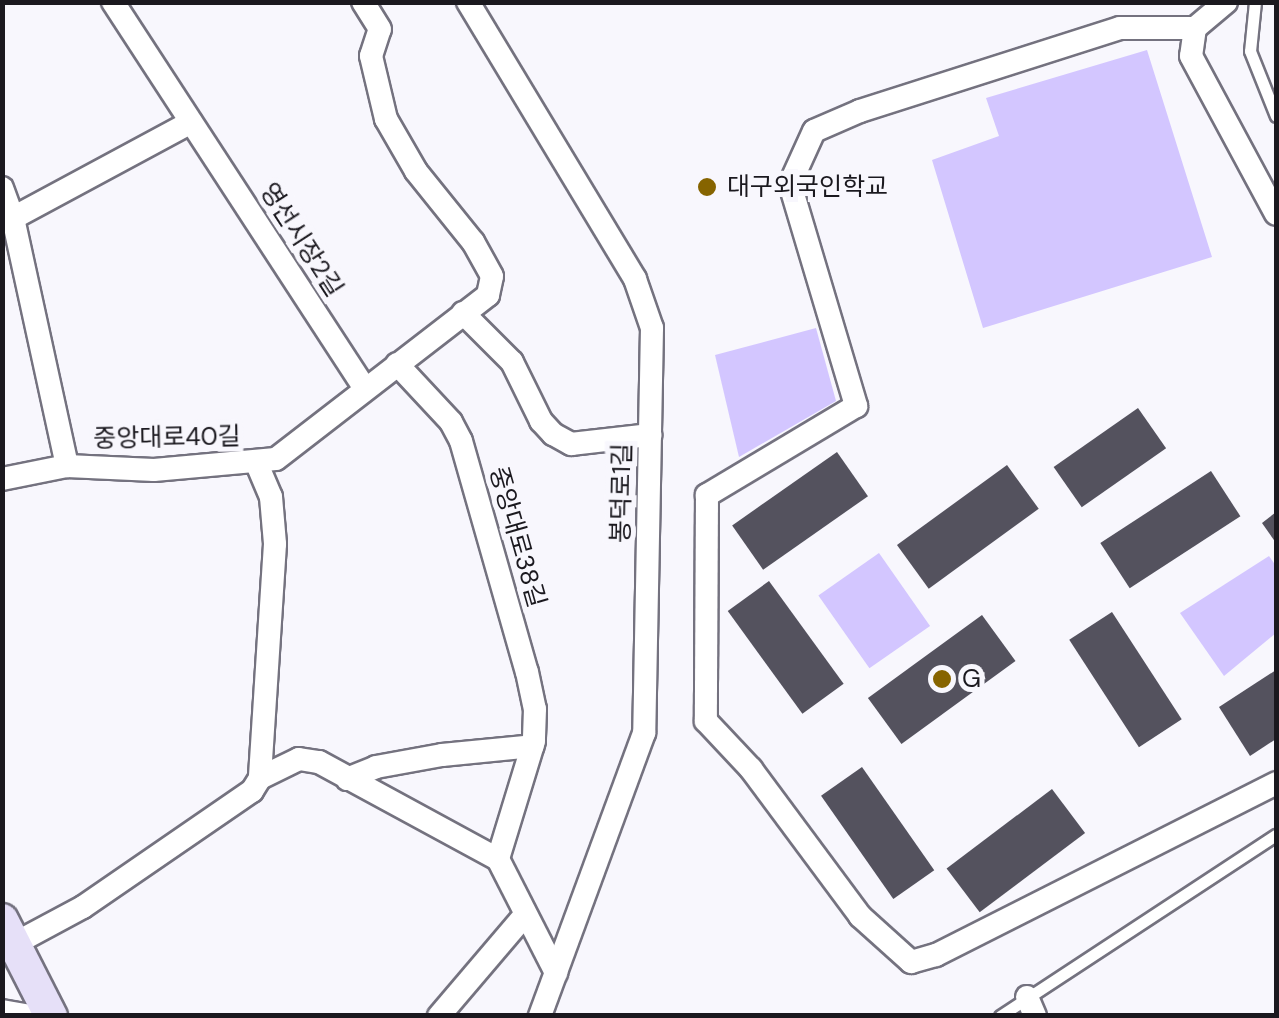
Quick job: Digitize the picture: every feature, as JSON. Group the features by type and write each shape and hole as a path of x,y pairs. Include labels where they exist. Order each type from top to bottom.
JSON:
{"main road":[{"path":"8,932 51,1016"}],"street":[{"name":"영선시장2길","path":"113,2 366,388"},
{"name":"중앙대로40길","path":"5,471 66,466 154,470 258,464 276,458 488,295 492,276 473,242 416,171 386,119 371,56 380,29 363,2"},
{"name":"봉덕로1길","path":"468,2 635,279 652,328 644,733 540,1016"},
{"path":"1226,2 1195,28 1120,28 860,110 814,131 790,184 856,406 708,494 706,722 751,769 860,916 911,962 936,954 1276,783"},
{"path":"1195,28 1191,56 1276,214"},
{"path":"14,218 191,122"},
{"path":"2,188 14,218 66,466"},
{"path":"464,313 512,362 541,421 553,434 570,444 650,435"},
{"name":"중앙대로38길","path":"397,364 451,422 460,441 535,709 533,746 498,858"},
{"path":"8,932 112,888 252,791 260,778 276,544 272,497 258,464"},
{"path":"346,779 376,767 442,755 533,746"},
{"path":"260,778 299,759 319,762 498,858 556,973"},
{"path":"439,1016 524,916"},
{"path":"2,1012 31,1016"}],"lane":[{"path":"1254,2 1250,50 1276,116"},
{"path":"1000,1016 1031,1006 1276,835"}],"shaded area":[{"path":"1147,50 1212,257 983,328 932,160 999,136 986,98"},
{"path":"816,328 836,401 739,457 715,355"},
{"path":"879,553 930,626 869,668 818,595"},
{"path":"1269,556 1276,566 1276,633 1224,676 1180,613"}],"building":[{"path":"1138,408 1166,448 1082,507 1054,467"},
{"path":"837,452 868,496 763,570 732,525"},
{"path":"1007,465 1039,509 929,589 897,545"},
{"path":"1211,471 1240,516 1130,588 1100,543"},
{"path":"1276,512 1276,543 1262,523"},
{"path":"769,581 844,684 802,714 728,611"},
{"path":"1112,612 1182,719 1139,747 1069,640"},
{"name":"G","path":"982,615 1016,661 901,744 868,698"},
{"path":"1276,670 1276,739 1250,756 1219,707"},
{"path":"862,767 934,870 893,899 821,796"},
{"path":"1052,789 1085,833 980,912 947,868"}],"place":[{"name":"대구외국인학교","path":"707,187"},
{"name":"G","path":"942,679"}]}
